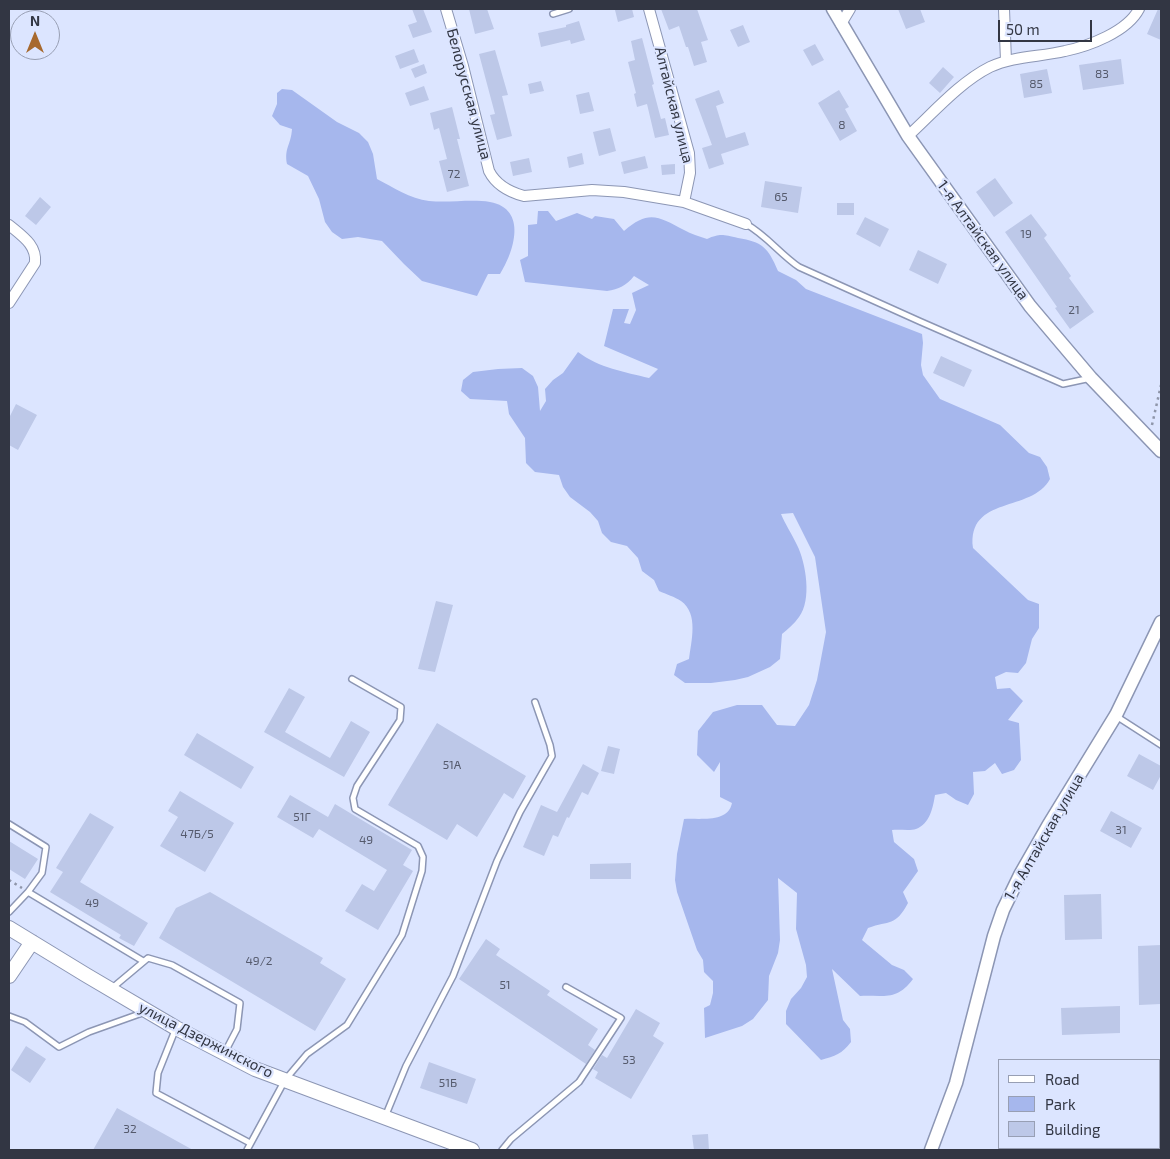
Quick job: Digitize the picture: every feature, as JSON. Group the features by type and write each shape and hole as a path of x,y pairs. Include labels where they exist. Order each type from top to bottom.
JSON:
{"main road":[{"name":"улица Дзержинского","path":"9,928 176,1028 256,1069 472,1150"},
{"path":"9,976 32,942"}],"street":[{"name":"Белорусская улица","path":"446,9 493,180 507,190 524,196 592,190 624,192 684,202"},
{"name":"Алтайская улица","path":"648,9 689,153 690,173 684,202"},
{"name":"1-я Алтайская улица","path":"833,9 908,136 1030,306 1091,378 1161,451"},
{"path":"841,24 850,9"},
{"path":"1004,9 1006,61"},
{"path":"908,136 967,82 991,67 1006,61 1065,51 1082,46 1120,29 1139,9"},
{"path":"684,202 746,224"},
{"path":"9,225 34,248 36,257 35,264 9,303"},
{"name":"1-я Алтайская улица","path":"931,1150 956,1083 994,936 1003,910 1020,875 1048,826 1116,715 1161,622"}],"lane":[{"path":"553,14 569,9"},
{"path":"746,224 758,231 799,267 919,321 1063,384 1091,378"},
{"path":"247,1150 284,1080 307,1054 347,1025 361,1004 402,935 422,872 423,857 418,846 356,809 353,798 357,786 400,720 402,708 352,679"},
{"path":"385,1118 406,1066 454,976 497,861 520,812 552,756 535,702"},
{"path":"1116,715 1161,745"},
{"path":"9,824 46,848 42,873 28,892 9,912"},
{"path":"28,892 143,961"},
{"path":"110,990 148,958 172,965 240,1003 237,1029 224,1053"},
{"path":"502,1150 511,1139 579,1082 621,1018 566,987"},
{"path":"9,1016 25,1022 59,1047 89,1032 147,1011"},
{"path":"176,1028 158,1073 156,1092 250,1143"}],"path":[{"path":"1149,438 1161,385"},
{"path":"9,880 28,892"}],"green space":[{"path":"282,89 292,90 337,122 359,133 368,142 373,154 377,179 395,189 422,200 444,202 483,201 502,206 510,213 514,222 514,232 510,254 500,274 488,274 477,296 422,281 382,241 358,237 342,239 332,232 325,222 319,199 308,176 287,164 286,154 292,129 280,125 272,116 277,104 277,93"},
{"path":"538,211 548,211 556,221 577,213 592,219 595,216 614,219 624,231 640,220 654,217 707,239 725,235 759,244 771,256 778,271 796,280 806,289 922,334 921,365 923,375 940,399 1000,425 1029,453 1040,457 1047,467 1050,479 1041,490 1030,497 990,512 980,520 974,531 973,548 1028,600 1039,604 1039,628 1032,639 1026,663 1018,673 1006,672 995,677 997,689 1010,688 1023,701 1008,720 1019,723 1021,760 1014,770 1002,774 995,763 985,771 973,772 974,794 968,805 946,793 935,795 930,815 921,827 914,830 892,830 894,842 914,859 918,871 903,892 908,903 899,916 891,922 868,928 862,940 892,965 904,970 913,979 896,994 860,996 832,969 843,1020 850,1029 851,1042 841,1052 830,1057 821,1060 786,1024 786,1011 791,999 801,988 807,977 806,965 796,929 797,893 778,878 780,940 778,953 769,976 768,1000 753,1019 742,1026 705,1038 704,1008 710,1005 713,981 704,972 703,960 697,950 677,892 675,880 677,854 684,819 720,817 725,814 732,803 720,797 720,762 714,772 697,755 698,731 713,712 737,705 762,705 777,725 795,726 809,705 817,680 826,632 815,557 793,513 781,514 803,561 806,591 803,610 793,624 782,634 780,659 770,667 748,677 735,680 711,683 685,683 674,675 677,664 689,659 692,620 687,606 681,601 659,591 654,580 642,571 638,558 627,546 611,542 602,533 598,521 590,512 570,497 563,487 559,475 535,472 526,463 525,438 509,414 507,401 470,399 461,391 463,380 473,372 522,368 533,376 538,387 540,411 546,401 545,389 563,373 578,352 603,366 649,378 658,369 604,346 613,309 629,309 624,323 630,324 636,310 632,293 649,285 634,276 622,286 607,291 525,282 520,260 528,256 528,225 537,224"}],"building":[{"path":"412,9 423,9 432,32 413,38 408,25 417,22"},
{"path":"469,9 487,9 494,29 475,34"},
{"path":"632,9 634,17 618,22 615,10"},
{"path":"661,9 697,9 708,40 701,42 707,62 694,66 679,26 669,30"},
{"path":"898,9 920,9 925,22 906,29"},
{"path":"1158,9 1161,9 1161,40 1147,34"},
{"path":"579,21 585,40 571,44 570,40 541,47 538,33 566,27 566,25"},
{"path":"743,25 750,42 738,47 730,30"},
{"path":"642,38 661,119 665,118 669,135 655,138 647,104 637,107 634,94 636,93 628,62 635,60 631,41"},
{"path":"815,44 824,60 812,66 803,50"},
{"path":"414,49 419,62 400,69 395,56"},
{"path":"495,50 508,95 502,96 512,136 497,140 490,115 495,114 479,54"},
{"path":"1121,59 1124,84 1083,90 1079,65"},
{"path":"424,64 427,73 415,78 411,69"},
{"path":"943,67 954,77 940,93 929,83"},
{"path":"1047,69 1052,93 1024,98 1020,74"},
{"path":"541,81 544,91 530,94 528,84"},
{"path":"424,86 429,100 410,106 405,93"},
{"path":"719,90 724,103 716,106 726,138 745,132 749,145 721,154 724,164 709,169 702,148 712,145 695,99"},
{"path":"839,90 849,107 845,109 857,131 840,141 818,103"},
{"path":"589,92 594,111 580,114 576,95"},
{"path":"452,107 460,139 457,139 469,186 447,192 439,161 447,159 439,128 434,130 430,113"},
{"path":"610,128 616,151 599,156 593,132"},
{"path":"582,153 584,164 569,168 567,157"},
{"path":"645,156 648,168 624,174 621,162"},
{"path":"529,158 532,172 513,176 510,162"},
{"path":"675,164 675,174 662,175 661,165"},
{"path":"995,178 1013,203 994,217 976,192"},
{"path":"765,181 802,187 798,213 761,207"},
{"path":"40,197 51,207 36,225 25,216"},
{"path":"837,203 854,203 854,215 837,215"},
{"path":"1031,214 1047,235 1044,238 1071,276 1069,278 1094,312 1070,329 1005,232"},
{"path":"865,217 889,229 880,247 856,234"},
{"path":"918,250 947,264 938,284 909,270"},
{"path":"941,356 972,370 964,387 933,373"},
{"path":"16,404 37,415 18,450 9,445 9,418"},
{"path":"436,601 453,605 435,672 418,669"},
{"path":"289,688 305,697 285,732 330,758 351,721 370,732 344,777 264,732"},
{"path":"437,723 526,776 513,799 504,793 477,837 457,824 447,840 388,805"},
{"path":"197,733 254,767 241,789 184,755"},
{"path":"608,746 620,749 614,774 601,771"},
{"path":"1139,754 1161,766 1161,775 1153,790 1127,776"},
{"path":"583,764 599,773 588,795 582,792 558,837 553,835 544,856 523,847 541,805 557,812"},
{"path":"180,791 234,823 205,872 160,846 178,817 168,811"},
{"path":"290,795 328,817 335,804 412,850 403,865 413,871 378,930 345,911 362,884 374,891 387,870 319,829 313,838 277,817"},
{"path":"1111,811 1142,828 1131,848 1100,831"},
{"path":"90,813 114,827 80,882 148,923 134,946 119,938 121,935 50,892 63,872 56,868"},
{"path":"9,841 38,859 25,879 9,869"},
{"path":"631,863 631,879 590,879 590,864"},
{"path":"210,892 323,958 320,963 346,979 315,1031 159,938 176,908"},
{"path":"1101,894 1102,939 1065,940 1064,895"},
{"path":"486,939 500,949 496,955 550,991 547,995 598,1029 588,1045 595,1050 586,1064 459,979"},
{"path":"1161,945 1161,1004 1139,1005 1138,946"},
{"path":"1120,1006 1120,1033 1062,1035 1061,1008"},
{"path":"636,1009 660,1023 653,1036 664,1043 631,1099 595,1078 598,1072 593,1069 602,1055 607,1058"},
{"path":"26,1046 46,1059 30,1083 11,1070"},
{"path":"429,1062 476,1079 467,1104 420,1088"},
{"path":"117,1108 193,1150 93,1150"},
{"path":"708,1134 709,1150 694,1150 692,1135"}]}
